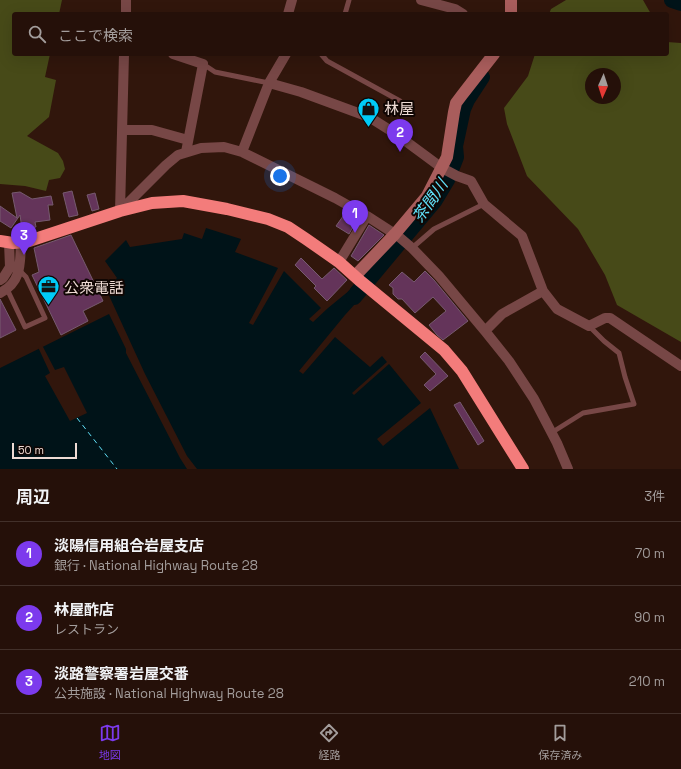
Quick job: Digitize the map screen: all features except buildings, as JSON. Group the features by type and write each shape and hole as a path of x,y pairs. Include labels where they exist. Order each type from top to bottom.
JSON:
{"highway":[{"path":"5,242 30,241 120,211 152,203 183,201 227,209 268,219 288,227 339,262 444,350 462,371 523,469"}],"street":[{"path":"126,0 126,12"},
{"path":"289,12 292,0"},
{"path":"421,0 455,9 460,12"},
{"path":"511,0 511,12"},
{"path":"120,211 124,56"},
{"path":"179,56 203,64 186,152"},
{"path":"242,152 269,83 285,56"},
{"path":"357,278 397,235 427,196 444,169 456,103 493,56"},
{"path":"269,83 301,92 369,117 396,134 444,169 471,181 484,204 522,236 543,291 557,309 590,326 605,318 610,318 681,366"},
{"path":"122,130 152,130 188,140"},
{"path":"120,211 178,155 201,148 224,147 242,152 335,198 367,216 397,235 439,276 509,361 534,399 568,469"},
{"path":"339,262 367,216"},
{"path":"0,280 10,267 5,242"},
{"path":"3,291 16,280 20,270 21,242"},
{"path":"485,331 502,314 543,291"}],"lane":[{"path":"346,12 349,0"},
{"path":"323,56 327,61 400,101"},
{"path":"203,64 215,72 269,83"},
{"path":"409,246 434,229 484,204"},
{"path":"3,291 25,327 45,318 26,277 20,270"},
{"path":"551,433 584,413 634,404 625,377 620,354 604,341 590,326"}],"green space":[{"path":"0,0 62,0 59,12 12,12 12,56 50,56 45,77 56,80 49,117 27,136 58,153 63,161 65,169 60,178 49,180 46,191 25,186 0,184"},
{"path":"566,0 643,0 650,12 550,12 551,9"},
{"path":"669,42 681,43 681,342 617,305 605,275 578,229 527,176 507,124 504,108 528,76 534,56 669,56"}],"shaded area":[{"path":"206,228 241,239 235,252 278,268 249,323 253,325 284,271 321,308 309,319 313,322 350,290 354,284 365,293 299,371 303,374 335,337 370,367 382,356 387,362 352,393 354,395 389,364 421,403 377,439 383,446 430,408 459,469 197,469 187,456 145,374 106,289 111,287 111,284 117,278 105,261 126,240 130,247 182,239 184,233 202,239"},
{"path":"109,314 126,349 126,353 187,469 0,469 0,368"}],"pier":[{"path":"42,345 55,370 64,367 87,413 70,421 45,376 50,373 38,347"}],"waterway":[{"name":"茶間川","path":"672,0 681,3"},
{"name":"茶間川","path":"354,297 435,200 447,180 456,157 455,146 463,109 482,77"}],"ferry route":[{"path":"77,418 117,469"}],"place":[{"name":"林屋","path":"368,128"},
{"name":"林屋酢店","path":"400,152"},
{"name":"淡陽信用組合岩屋支店","path":"355,233"},
{"name":"淡路警察署岩屋交番","path":"24,255"},
{"name":"公衆電話","path":"48,306"}]}
